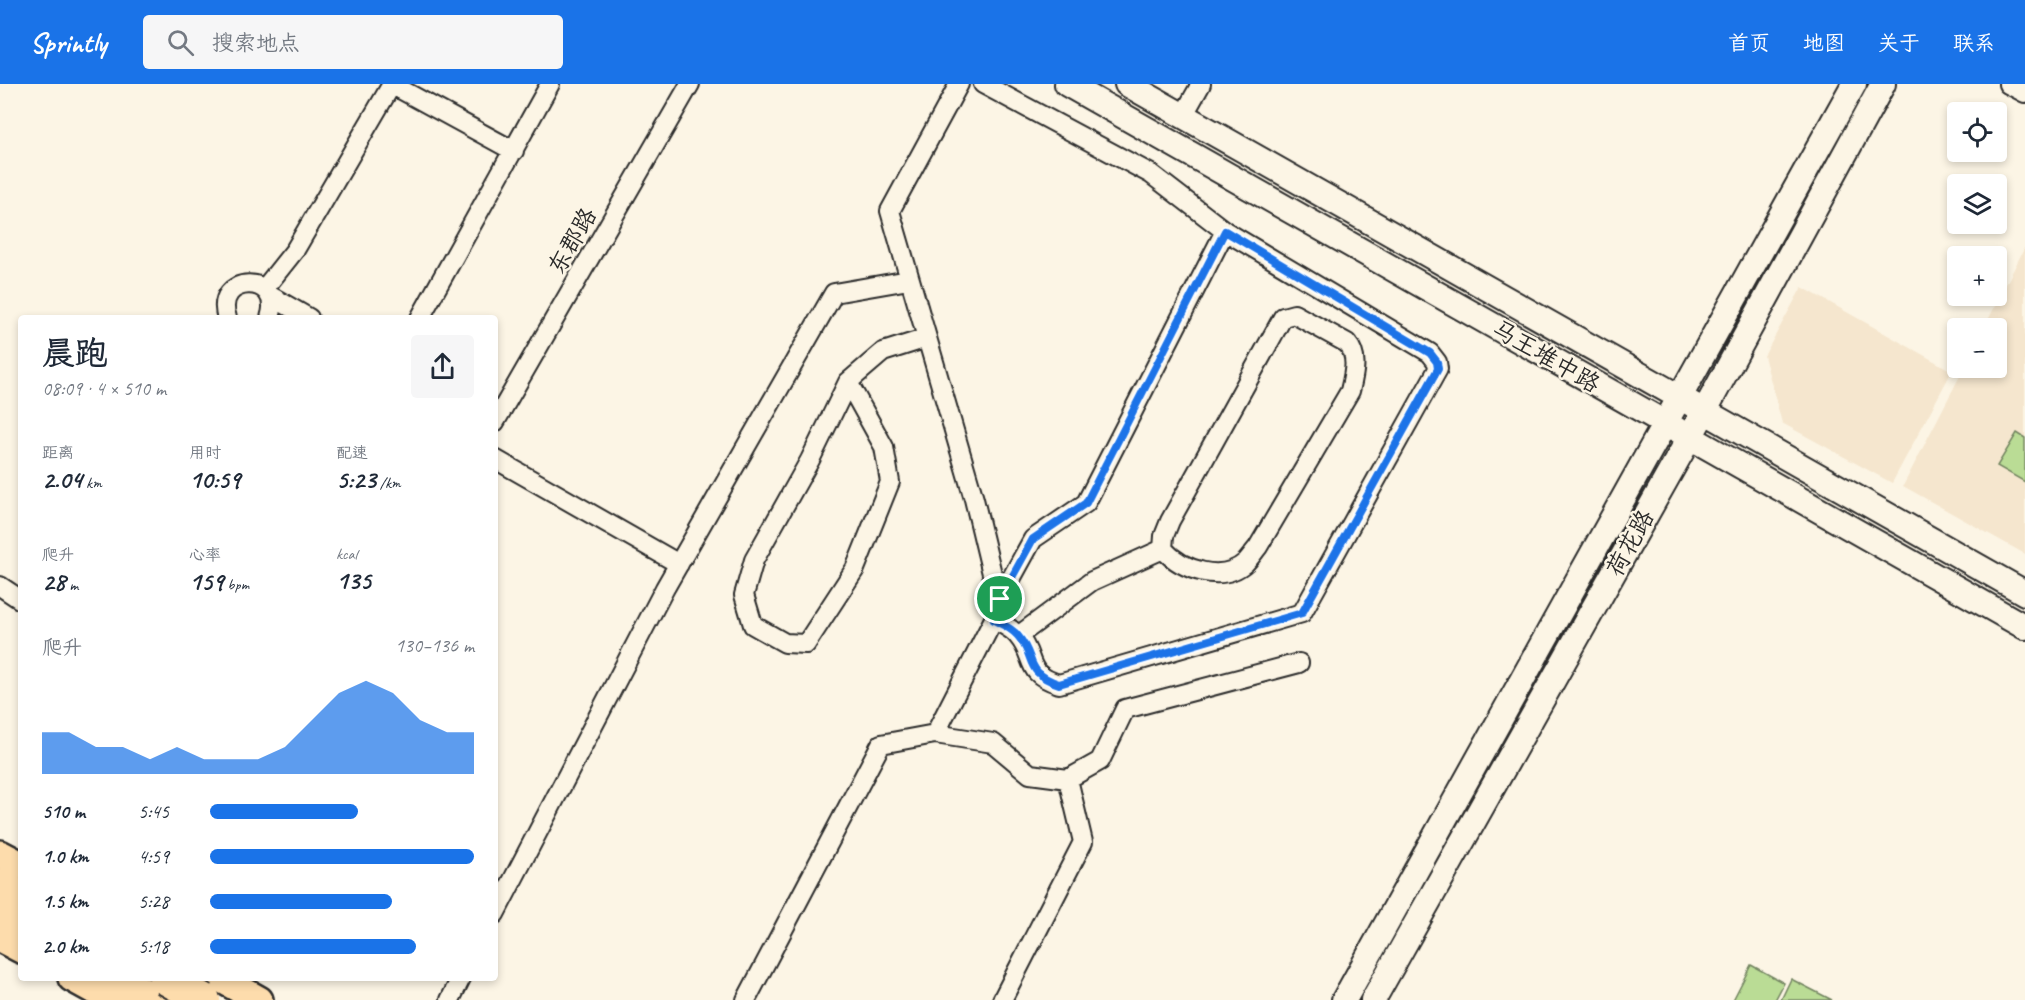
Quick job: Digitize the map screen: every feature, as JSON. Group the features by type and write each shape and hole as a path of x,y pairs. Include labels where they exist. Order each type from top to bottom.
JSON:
{"highway":[{"path":"0,885 18,895"},
{"path":"0,914 18,924"},
{"path":"128,981 204,1000"}],"main road":[{"name":"马王堆中路","path":"1067,84 2025,627"},
{"name":"马王堆中路","path":"1126,84 2025,593"},
{"name":"荷花路","path":"1344,1000 1681,399 1854,84"},
{"name":"荷花路","path":"1373,1000 1704,412 1883,84"},
{"path":"0,854 18,864"},
{"path":"0,938 18,947"},
{"path":"77,981 112,1000"},
{"path":"225,981 259,1000"}],"street":[{"path":"266,292 295,250 392,84 514,151"},
{"path":"422,315 550,84"},
{"name":"东郡路","path":"498,417 690,84"},
{"path":"958,84 890,211 1000,599"},
{"path":"983,84 1151,174 1225,231 1430,353 1437,362 1435,374 1302,613 1059,684 1045,680 1033,669 1018,636 994,620"},
{"path":"1183,116 1201,84"},
{"path":"2008,84 2025,93"},
{"path":"935,734 994,620 1000,599 1033,539 1086,503 1225,231"},
{"path":"498,908 679,564 834,293 909,280"},
{"path":"227,315 225,303 233,289 248,283 304,315"},
{"path":"266,292 272,303 270,315"},
{"path":"1293,314 1347,343 1352,348 1355,361 1350,391 1258,547 1245,563 1227,571 1210,573 1179,562 1163,549 1164,536 1170,521 1278,322 1283,317 1293,314"},
{"path":"848,382 884,447 890,482 855,568 806,644 785,643 753,625 744,595 754,560 810,460 848,382 884,352 927,338"},
{"path":"498,461 679,564"},
{"path":"1018,636 1092,581 1163,549"},
{"path":"0,586 18,598"},
{"path":"746,1000 881,744 935,734 993,743 1030,774 1068,779 1100,761 1125,709 1299,663"},
{"path":"1002,1000 1083,842 1068,779"},
{"path":"450,1000 460,981"}],"shaded area":[{"path":"2025,247 2025,554 1903,486 1959,378 2007,378 2007,318 1989,318 1995,306 2007,306 2007,283"},
{"path":"1802,287 1947,368 1948,378 1892,483 1782,423 1764,356"}],"green space":[{"path":"2017,433 2025,438 2025,482 1997,466"},
{"path":"1751,965 1784,983 1775,1000 1733,1000"},
{"path":"1791,979 1832,1000 1781,1000"}],"route":[{"path":"1225,231 1430,353 1437,362 1438,369 1302,613 1059,684 1045,680 1033,669 1018,636 994,620 1000,607 1000,599 1033,539 1086,503 1225,231"}]}
